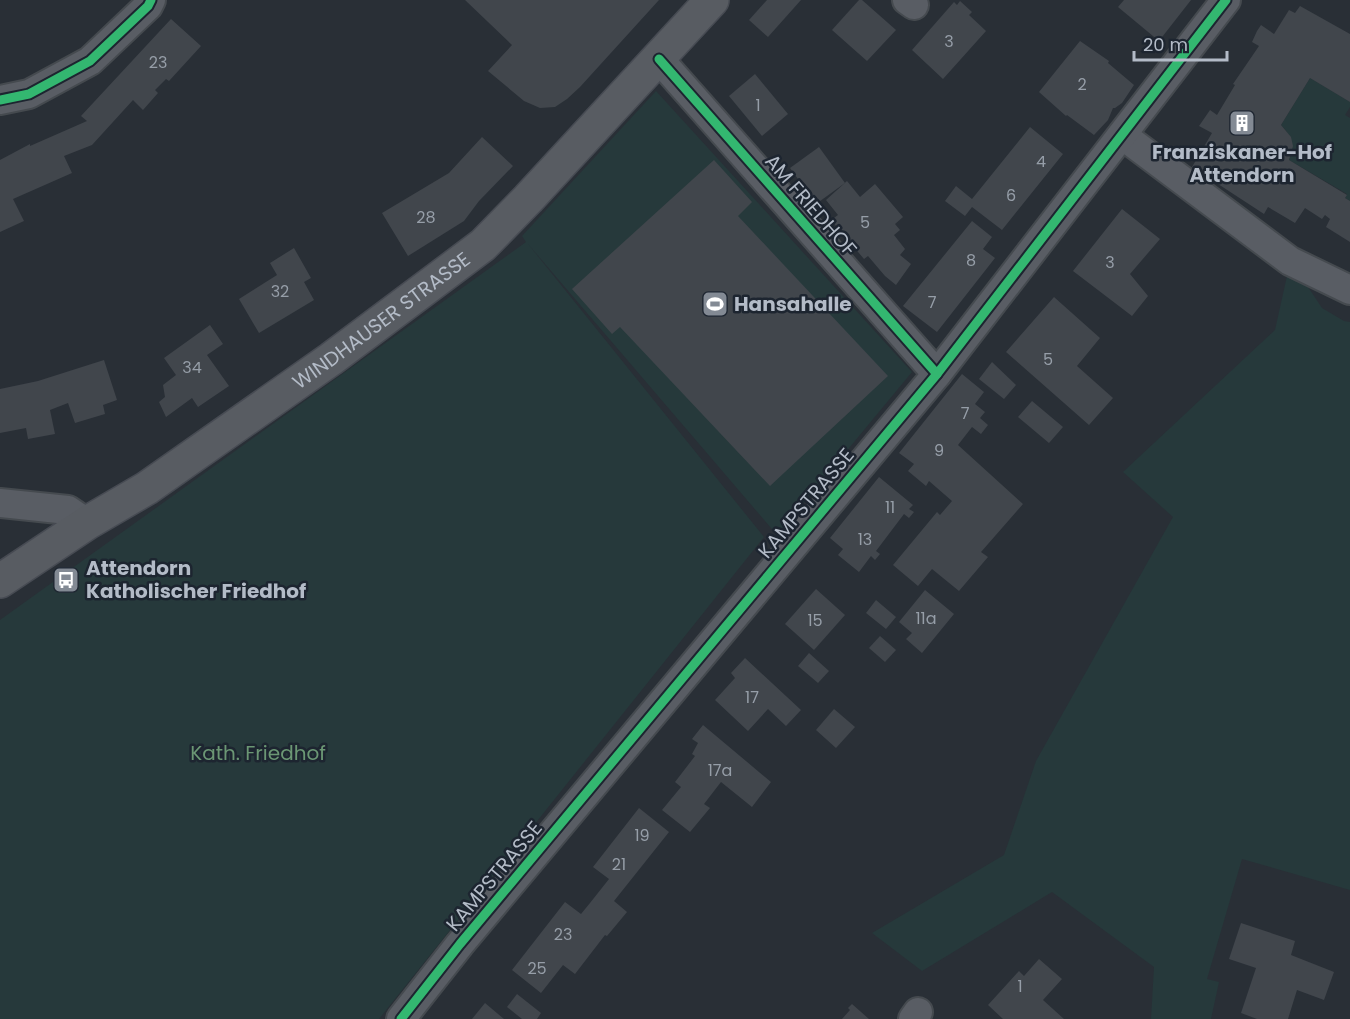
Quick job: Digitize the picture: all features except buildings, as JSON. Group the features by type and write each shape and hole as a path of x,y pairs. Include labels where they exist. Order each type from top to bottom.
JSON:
{"main road":[{"name":"WINDHAUSER STRASSE","path":"0,581 87,523 147,488 331,359 483,245 712,0"}],"street":[{"path":"0,100 29,94 90,61 148,6 151,0"},
{"name":"KAMPSTRASSE","path":"401,1019 468,934 937,374 1226,0"},
{"name":"AM FRIEDHOF","path":"659,59 937,374"},
{"path":"1122,135 1290,261 1350,290"},
{"path":"0,503 68,510 87,523"}],"green space":[{"path":"1310,78 1350,102 1345,115 1350,118 1350,201 1345,198 1347,194 1289,160 1292,150 1291,141 1281,125"},
{"name":"Kath. Friedhof","path":"656,91 912,372 777,535 528,244 764,537 379,1019 0,1019 0,620 526,242 522,236"},
{"path":"1287,276 1308,287 1322,308 1350,322 1350,890 1242,859 1207,979 1219,982 1211,1019 1151,1019 1154,967 1052,892 922,971 872,933 1004,855 1036,761 1173,517 1123,472 1275,330"}],"cycle path":[{"path":"0,100 29,94 90,61 148,6 151,0"},
{"path":"401,1019 460,944 937,374 1226,0"},
{"path":"659,59 937,374"}],"place":[{"name":"Franziskaner-Hof Attendorn","path":"1242,123"},
{"name":"Hansahalle","path":"715,304"},
{"name":"Attendorn Katholischer Friedhof","path":"66,580"}]}
